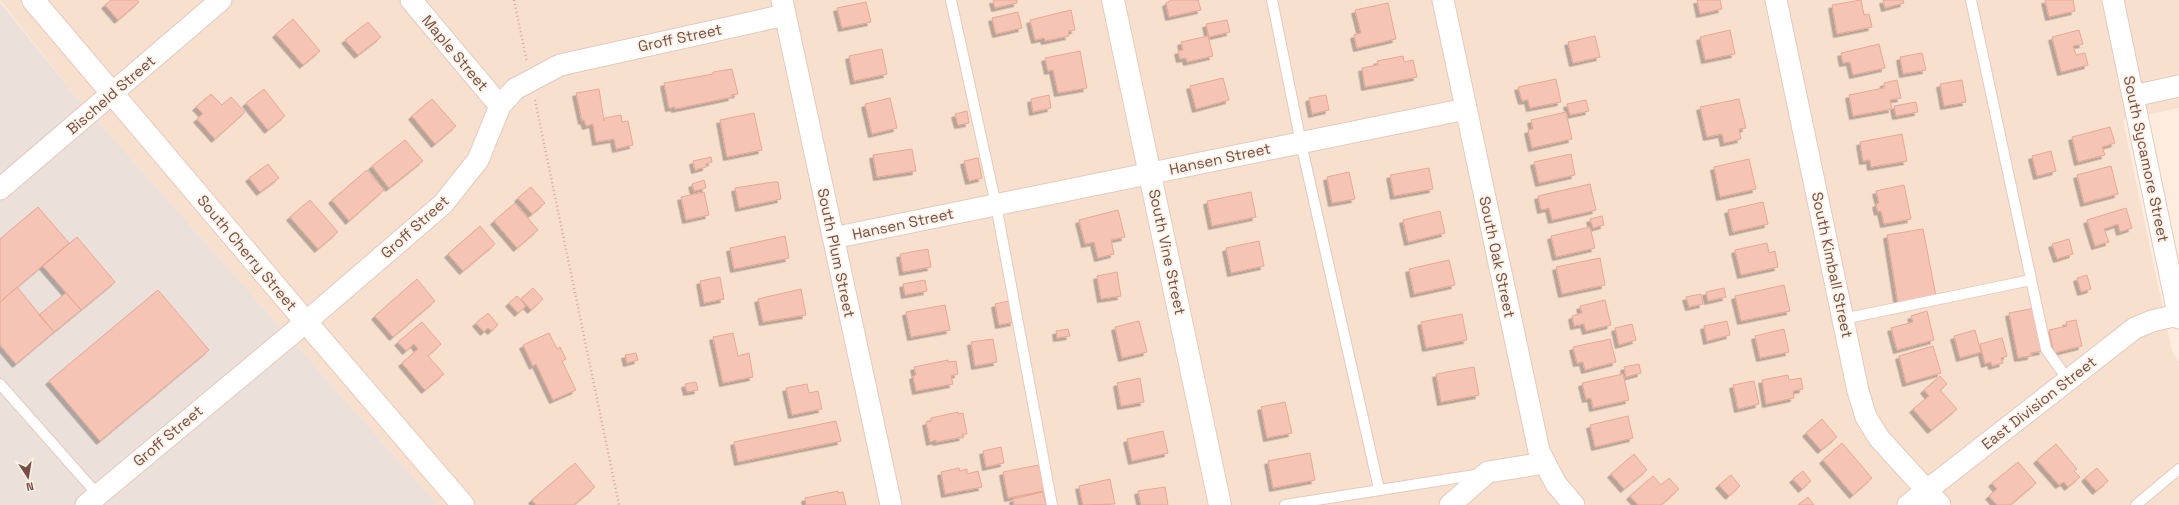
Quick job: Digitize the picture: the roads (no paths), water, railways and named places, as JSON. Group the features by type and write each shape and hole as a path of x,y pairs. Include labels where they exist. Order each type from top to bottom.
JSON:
{"street":[{"name":"South Cherry Street","path":"33,0 463,505"},
{"name":"Bischeld Street","path":"0,189 221,0"},
{"name":"Maple Street","path":"411,0 500,106"},
{"name":"South Vine Street","path":"1113,0 1220,505"},
{"name":"South Oak Street","path":"1443,0 1539,451 1556,484 1574,505"},
{"name":"South Kimball Street","path":"1776,0 1858,390 1866,417 1878,438 1934,498"},
{"name":"South Sycamore Street","path":"2113,0 2179,317"},
{"name":"Groff Street","path":"92,500 306,322 443,204 478,160 500,106 515,88 560,65 783,8"},
{"name":"South Plum Street","path":"783,8 891,505"},
{"path":"2133,96 2179,86"},
{"name":"Hansen Street","path":"833,238 1466,109"},
{"name":"East Division Street","path":"1908,505 1934,498 2068,380 2135,328 2152,321 2179,317"},
{"path":"1450,505 1488,472 1545,463"}],"lane":[{"path":"951,0 996,205 1052,505"},
{"path":"1272,0 1301,143 1379,489"},
{"path":"1972,0 2046,349 2068,380"},
{"path":"1843,319 2032,280"},
{"path":"0,384 92,500"},
{"path":"2136,505 2179,469"},
{"path":"1285,505 1488,472"}]}
